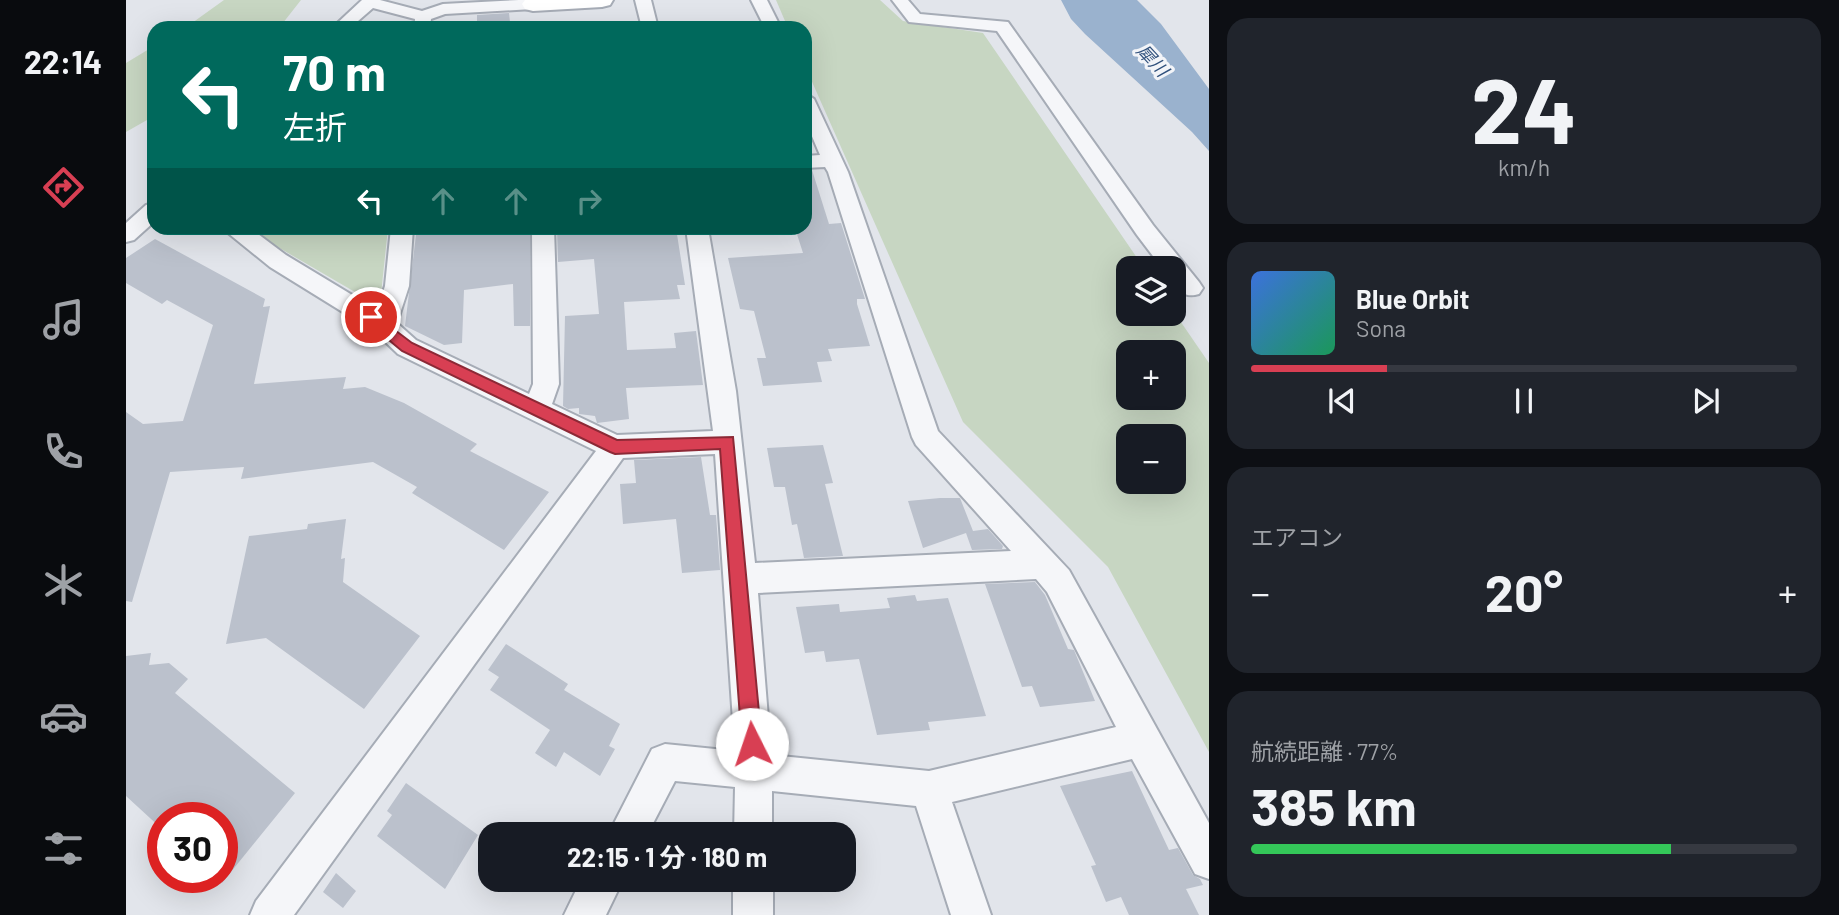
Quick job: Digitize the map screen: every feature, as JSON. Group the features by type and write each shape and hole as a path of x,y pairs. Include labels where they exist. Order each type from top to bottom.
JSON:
{"street":[{"path":"424,21 443,9 531,8 602,0"},
{"path":"643,0 648,21"},
{"path":"759,0 770,21"},
{"path":"900,0 915,19 1002,26 1145,230 1191,288"},
{"path":"348,21 370,1 420,21"},
{"path":"812,130 819,161 926,437 1058,581 1141,739 1209,860"},
{"path":"126,235 147,216"},
{"path":"245,235 278,261 384,326 407,347 615,447 728,442"},
{"path":"384,326 397,286 401,235"},
{"path":"537,409 546,384 543,235"},
{"path":"698,235 723,391 741,579 754,772 753,822"},
{"path":"270,915 615,447"},
{"path":"741,579 1042,564"},
{"path":"634,822 666,762 929,789 1141,739"},
{"path":"929,789 971,915"},
{"path":"584,915 596,892"},
{"path":"753,892 753,915"}],"green space":[{"path":"224,0 301,0 284,21 195,21"},
{"path":"776,0 880,0 903,21 983,33 1136,256 1116,256 1116,326 1184,326 1209,363 1209,752 1108,567 963,422 812,82 812,21 785,21"},
{"path":"147,50 147,120 126,132 126,63"},
{"path":"261,235 387,235 381,294 367,299"}],"water":[{"name":"犀川","path":"1061,0 1137,0 1161,24 1209,89 1209,151 1192,132 1085,34 1071,19"}],"building":[{"path":"509,13 510,21 477,21 477,15"},
{"path":"812,170 829,224 841,223 865,299 857,299 857,304 870,346 828,349 832,361 817,362 822,382 763,386 757,358 766,358 754,311 740,309 728,258 803,253 797,235 812,235"},
{"path":"416,235 530,235 530,326 514,326 513,284 464,290 462,343 444,345 405,326"},
{"path":"557,235 677,235 685,285 677,285 680,299 624,302 627,350 676,348 674,333 696,331 703,385 626,388 629,419 597,423 595,416 579,414 579,408 568,409 563,406 565,316 599,314 594,259 558,262"},
{"path":"155,239 265,299 263,307 270,306 254,384 346,377 343,389 365,387 404,403 477,444 470,451 549,492 504,550 412,493 417,487 373,462 241,479 244,467 170,472 132,602 126,601 126,412 143,424 183,421 213,325 167,300 162,304 126,283 126,258"},
{"path":"823,445 833,483 825,484 843,556 804,558 797,524 792,525 785,487 774,487 767,448"},
{"path":"701,457 710,515 716,515 720,570 682,573 676,519 623,524 620,484 636,483 634,460"},
{"path":"960,498 973,531 988,529 1003,546 1002,549 972,550 966,533 923,548 908,501"},
{"path":"346,519 341,559 345,558 343,582 420,636 364,709 266,638 226,644 249,536 307,529 308,524"},
{"path":"1035,582 1045,595 1068,649 1074,650 1095,701 1040,707 1032,686 1022,687 985,584"},
{"path":"915,595 917,601 948,598 986,716 928,722 930,730 877,735 859,659 826,662 824,651 805,653 796,607 839,604 840,612 890,608 887,598"},
{"path":"506,644 568,684 564,690 620,724 609,746 615,749 600,776 564,752 556,767 535,753 550,730 490,690 499,677 488,670"},
{"path":"151,653 149,665 169,663 188,679 175,693 295,793 238,863 238,802 147,802 147,815 126,796 126,656"},
{"path":"1132,771 1169,850 1178,848 1193,875 1200,879 1203,885 1186,889 1199,915 1129,915 1121,897 1106,902 1091,866 1096,865 1060,786"},
{"path":"406,783 478,835 445,889 377,836 392,815 387,811"},
{"path":"336,873 356,891 343,908 323,892"}],"route":[{"path":"371,317 407,347 615,447 728,442 741,579 752,744"}]}
